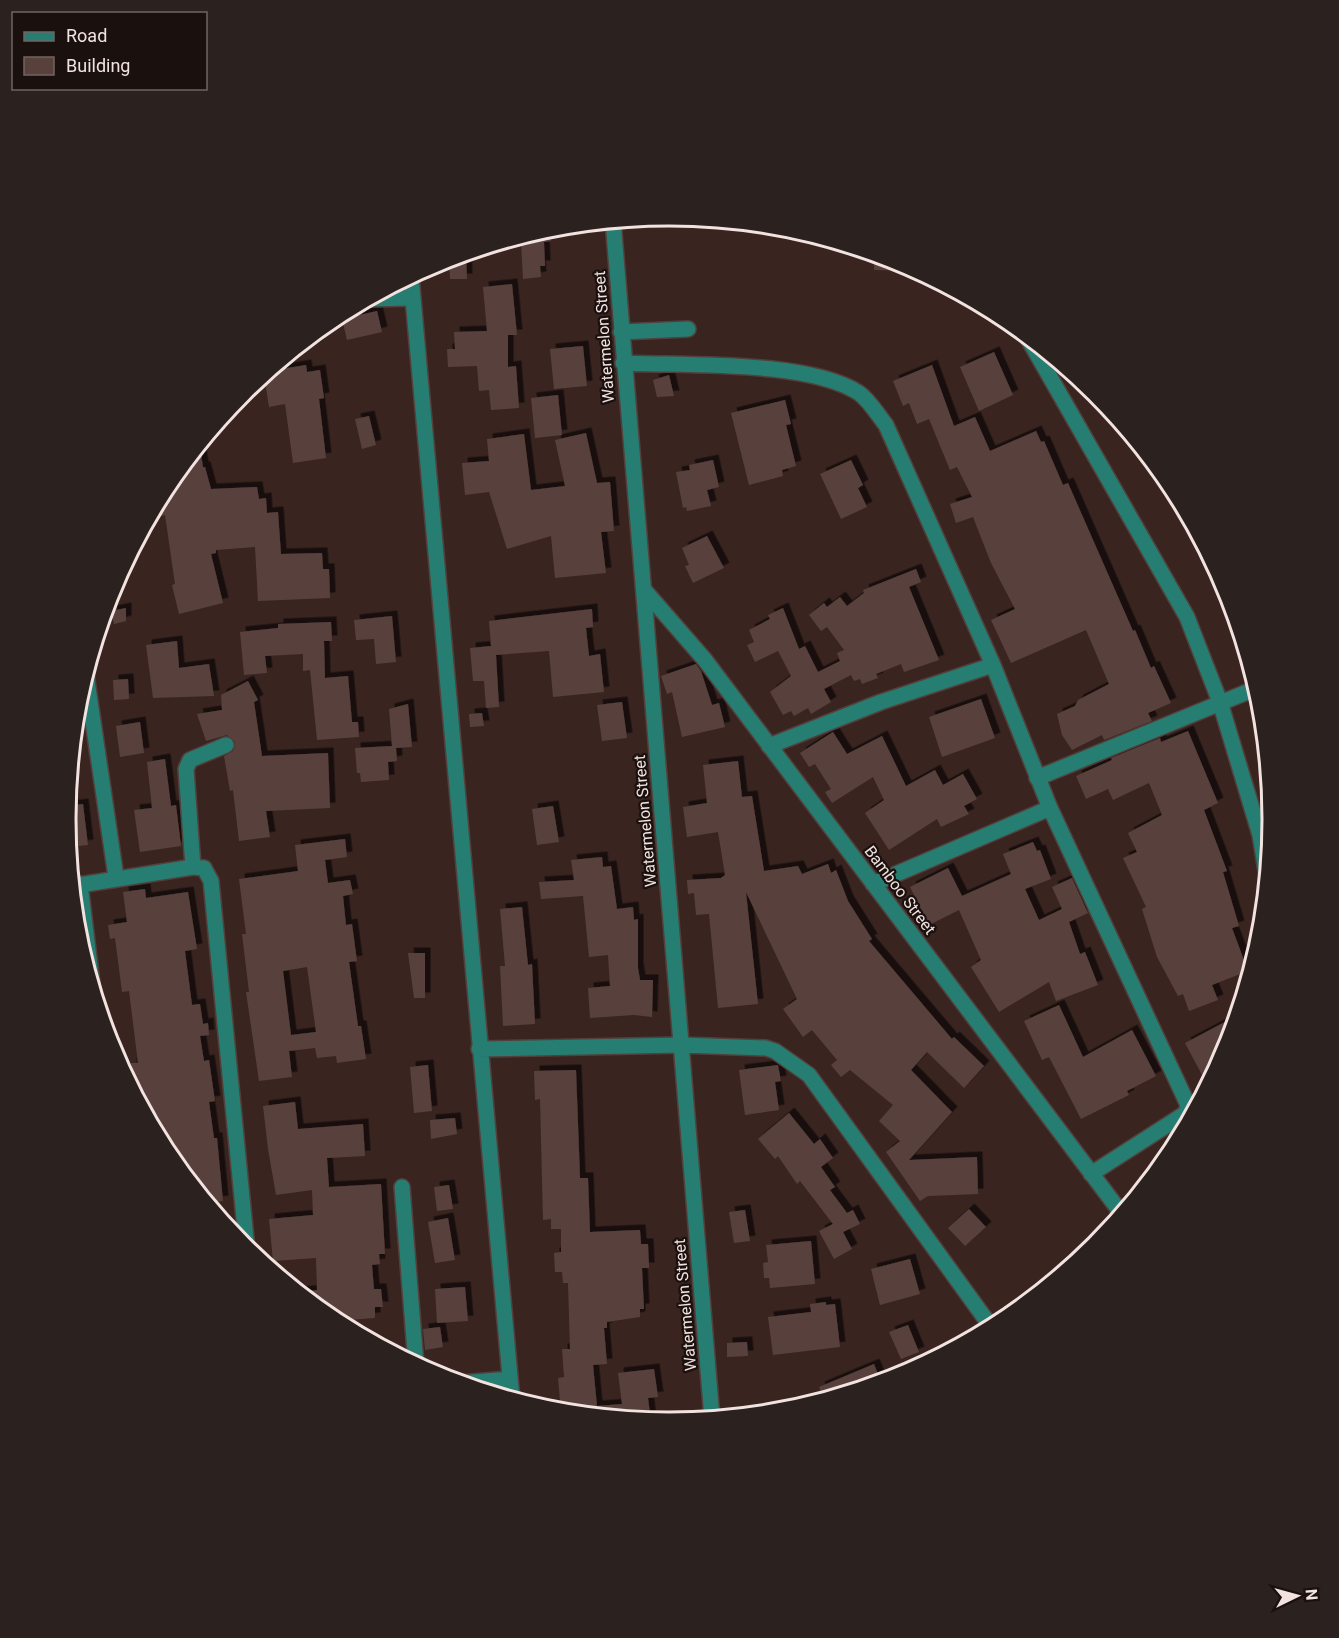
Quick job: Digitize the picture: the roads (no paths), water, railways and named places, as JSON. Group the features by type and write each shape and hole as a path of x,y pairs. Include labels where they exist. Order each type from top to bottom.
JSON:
{"street":[{"name":"Watermelon Street","path":"614,229 711,1411"},
{"path":"411,285 511,1391"},
{"path":"384,299 412,298"},
{"path":"621,332 688,328"},
{"path":"1038,356 1187,616 1221,702 1261,843"},
{"path":"623,363 787,370 829,380 860,394 886,425 993,665 1050,808 1187,1107"},
{"name":"Bamboo Street","path":"645,591 705,660 1117,1208"},
{"path":"769,746 881,702 993,665"},
{"path":"1037,778 1248,691"},
{"path":"85,720 116,877"},
{"path":"193,867 186,769 190,760 226,745"},
{"path":"873,884 1050,808"},
{"path":"81,884 193,867 204,868 211,881 245,1233"},
{"path":"479,1049 682,1045 766,1048 775,1051 809,1075 986,1320"},
{"path":"1091,1174 1184,1114"},
{"path":"402,1187 415,1355"},
{"path":"480,1381 510,1379"}]}
